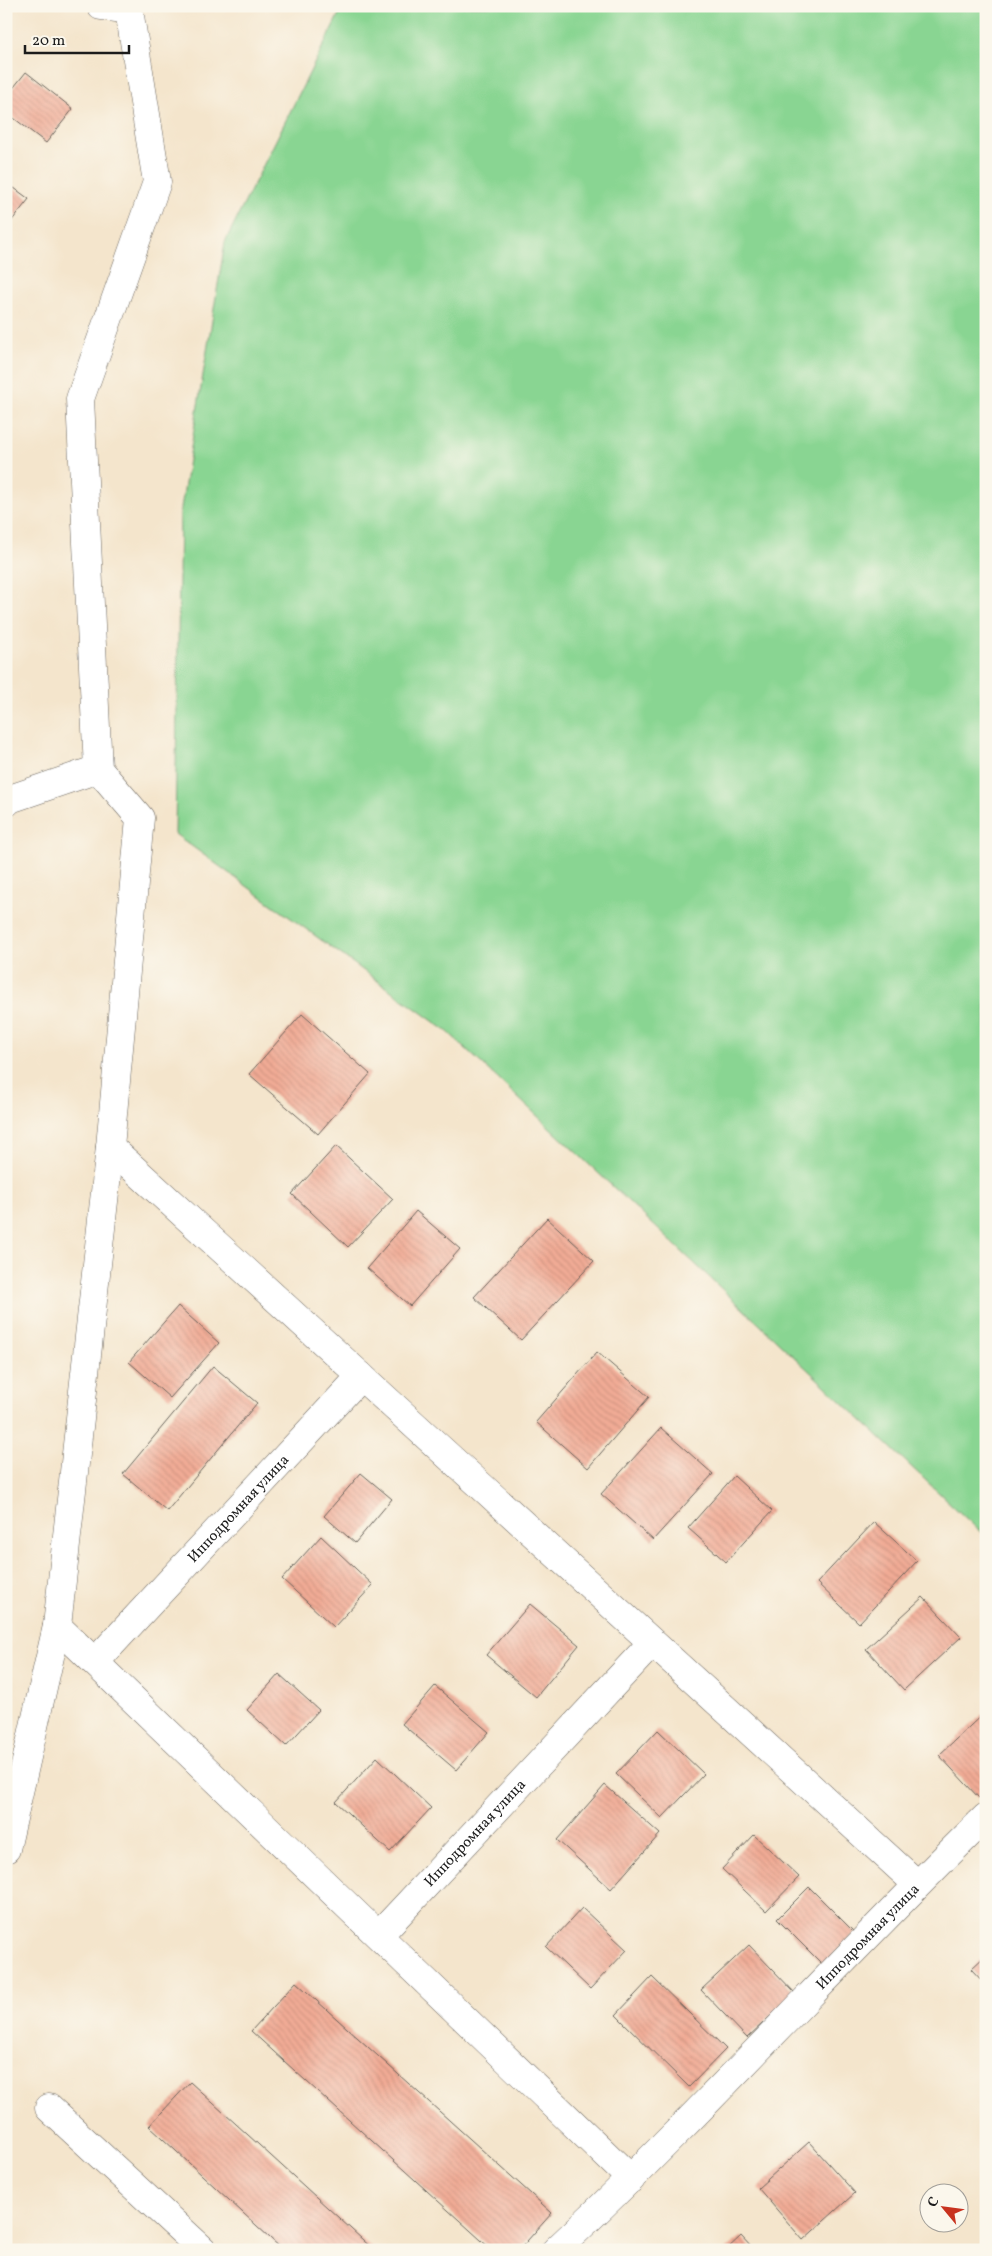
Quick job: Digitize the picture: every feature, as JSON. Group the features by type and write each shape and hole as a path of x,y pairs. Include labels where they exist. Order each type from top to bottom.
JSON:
{"street":[{"path":"6,1849 57,1626 110,1147 140,818 98,768 80,399 157,182 130,8 101,6"},
{"path":"6,803 10,799 98,768"},
{"name":"Ипподромная улица","path":"110,1147 917,1884 632,2179 556,2250"},
{"name":"Ипподромная улица","path":"94,1662 361,1376"},
{"path":"57,1626 632,2179"},
{"name":"Ипподромная улица","path":"378,1936 652,1643"},
{"path":"917,1884 986,1817"},
{"path":"49,2108 203,2250"}],"green space":[{"path":"343,6 986,6 986,1537 448,1032 175,834 180,514 225,242"}],"building":[{"path":"26,72 73,109 46,143 6,112 6,97"},
{"path":"6,182 29,199 6,228"},
{"path":"302,1014 370,1074 318,1134 249,1074"},
{"path":"336,1146 393,1199 348,1247 292,1194"},
{"path":"416,1211 460,1249 410,1306 367,1268"},
{"path":"547,1218 594,1261 521,1340 474,1297"},
{"path":"178,1306 219,1343 170,1398 129,1362"},
{"path":"597,1352 649,1397 588,1468 536,1422"},
{"path":"213,1366 257,1403 167,1511 123,1474"},
{"path":"661,1428 713,1474 653,1540 601,1494"},
{"path":"361,1473 392,1499 355,1543 324,1516"},
{"path":"734,1476 772,1511 726,1562 688,1528"},
{"path":"874,1522 917,1561 859,1623 817,1583"},
{"path":"321,1536 373,1585 334,1627 282,1579"},
{"path":"923,1597 961,1637 904,1690 866,1649"},
{"path":"530,1604 579,1645 536,1697 486,1655"},
{"path":"279,1674 319,1710 286,1746 247,1710"},
{"path":"435,1686 489,1732 456,1770 402,1724"},
{"path":"986,1711 986,1792 979,1798 939,1755"},
{"path":"658,1730 704,1774 662,1818 616,1774"},
{"path":"377,1757 431,1808 390,1852 336,1802"},
{"path":"605,1785 660,1834 611,1889 557,1840"},
{"path":"754,1835 799,1877 766,1911 722,1869"},
{"path":"809,1887 855,1933 823,1965 777,1919"},
{"path":"582,1908 627,1950 590,1989 546,1947"},
{"path":"749,1945 795,1993 747,2038 701,1990"},
{"path":"986,1955 986,1985 971,1969"},
{"path":"652,1977 726,2049 689,2087 616,2015"},
{"path":"296,1982 552,2213 519,2250 492,2250 251,2031"},
{"path":"190,2082 374,2250 283,2250 149,2126"},
{"path":"809,2142 855,2193 803,2240 758,2188"},
{"path":"741,2236 754,2250 726,2250"}]}
